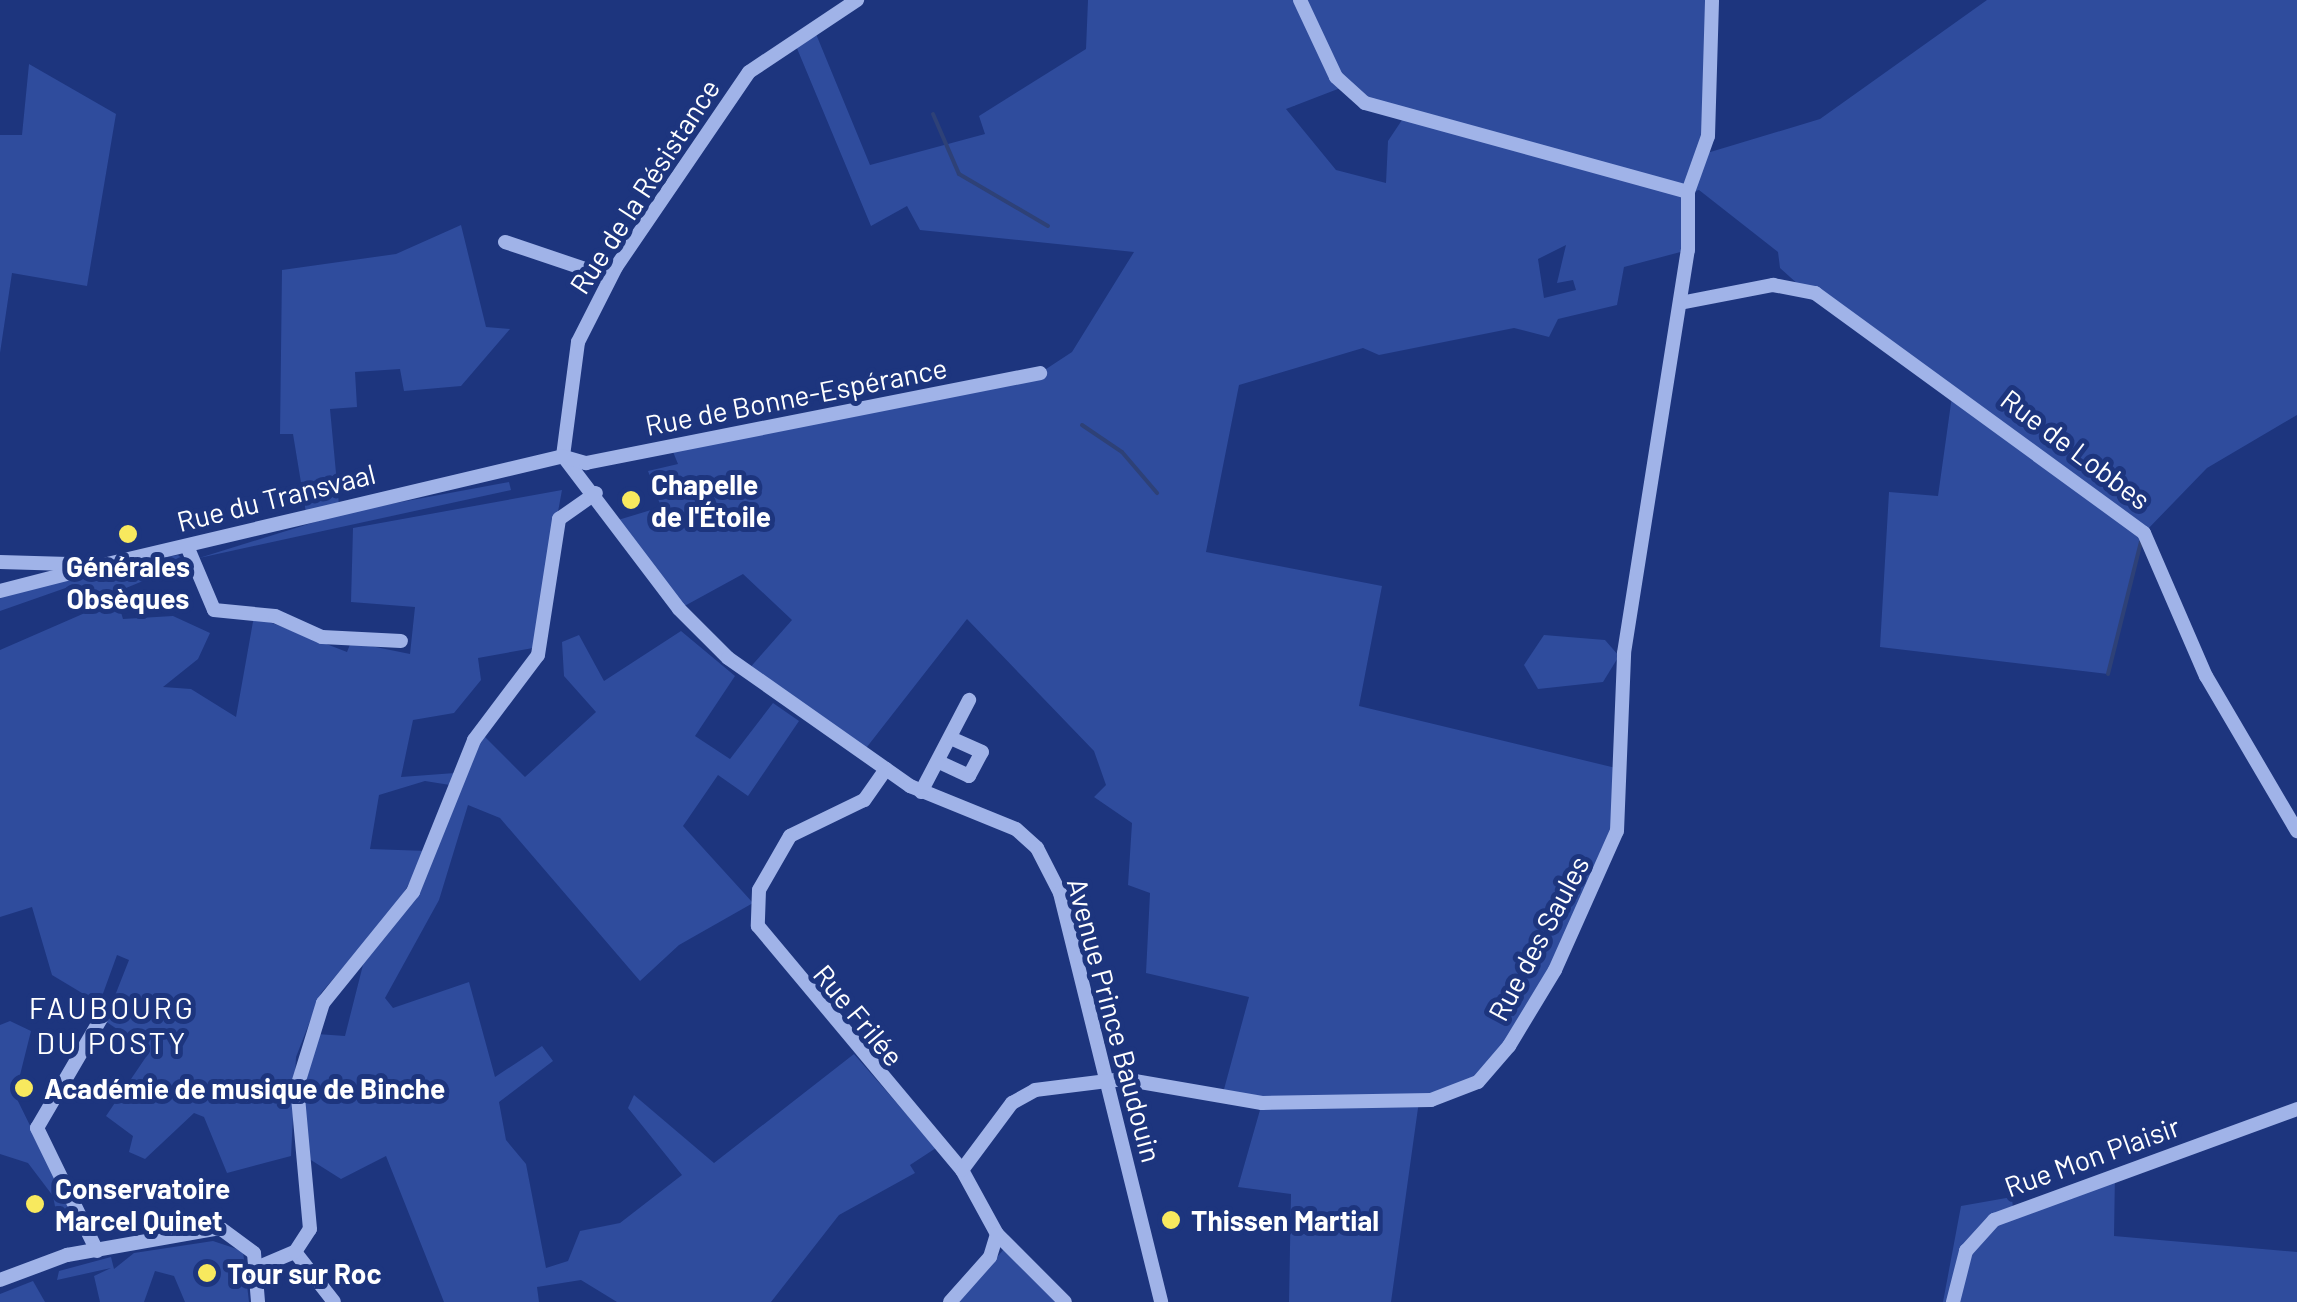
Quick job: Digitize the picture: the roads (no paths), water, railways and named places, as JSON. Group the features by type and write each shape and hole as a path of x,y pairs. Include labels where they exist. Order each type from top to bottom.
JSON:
{"street":[{"name":"Rue de la Résistance","path":"563,456 578,342 609,278 749,72 857,0"},
{"path":"1300,0 1336,78 1365,103 1688,192"},
{"name":"Rue des Saules","path":"962,1170 1023,1094 1108,1082 1262,1103 1431,1100 1478,1082 1509,1046 1578,924 1617,831 1625,646 1680,303 1688,192 1708,136 1712,0"},
{"path":"505,242 609,278"},
{"name":"Rue de Lobbes","path":"1680,303 1786,284 1815,293 2144,533 2206,676 2297,830"},
{"name":"Rue de Bonne-Espérance","path":"563,456 586,463 1040,374"},
{"name":"Avenue Prince Baudouin","path":"563,456 596,493 701,634 921,792 1016,829 1036,848 1060,893 1162,1302"},
{"name":"Rue du Transvaal","path":"0,562 103,565 563,456"},
{"path":"258,1267 295,1252 310,1229 297,1087 315,1022 335,983 413,892 474,740 528,670 540,646 559,519 596,493"},
{"path":"187,546 214,610 275,616 322,637 400,640"},
{"path":"0,590 103,565"},
{"path":"921,792 969,700"},
{"path":"939,762 969,776 982,752 952,738"},
{"name":"Rue Frilée","path":"886,769 864,800 790,836 756,916 772,951 962,1170 997,1234 1065,1302"},
{"path":"97,1250 37,1128 107,1008"},
{"name":"Rue Mon Plaisir","path":"1953,1302 1966,1251 1994,1220 2297,1109"},
{"path":"0,1280 97,1250 220,1228 245,1241 258,1267 258,1302"},
{"path":"950,1302 990,1257 997,1234"},
{"path":"295,1252 334,1302"}],"waterway":[{"path":"933,114 959,174 1048,226"},
{"path":"1082,425 1122,452 1157,493"},
{"path":"2108,674 2141,542"}],"place":[{"name":"Chapelle de l'Étoile","path":"631,500"},
{"name":"Générales Obsèques","path":"128,534"},
{"name":"Académie de musique de Binche","path":"24,1088"},
{"name":"Conservatoire Marcel Quinet","path":"35,1204"},
{"name":"Thissen Martial","path":"1171,1220"},
{"name":"Tour sur Roc","path":"207,1273"}],"district":[{"name":"FAUBOURG DU POSTY","path":"112,1024"}]}
